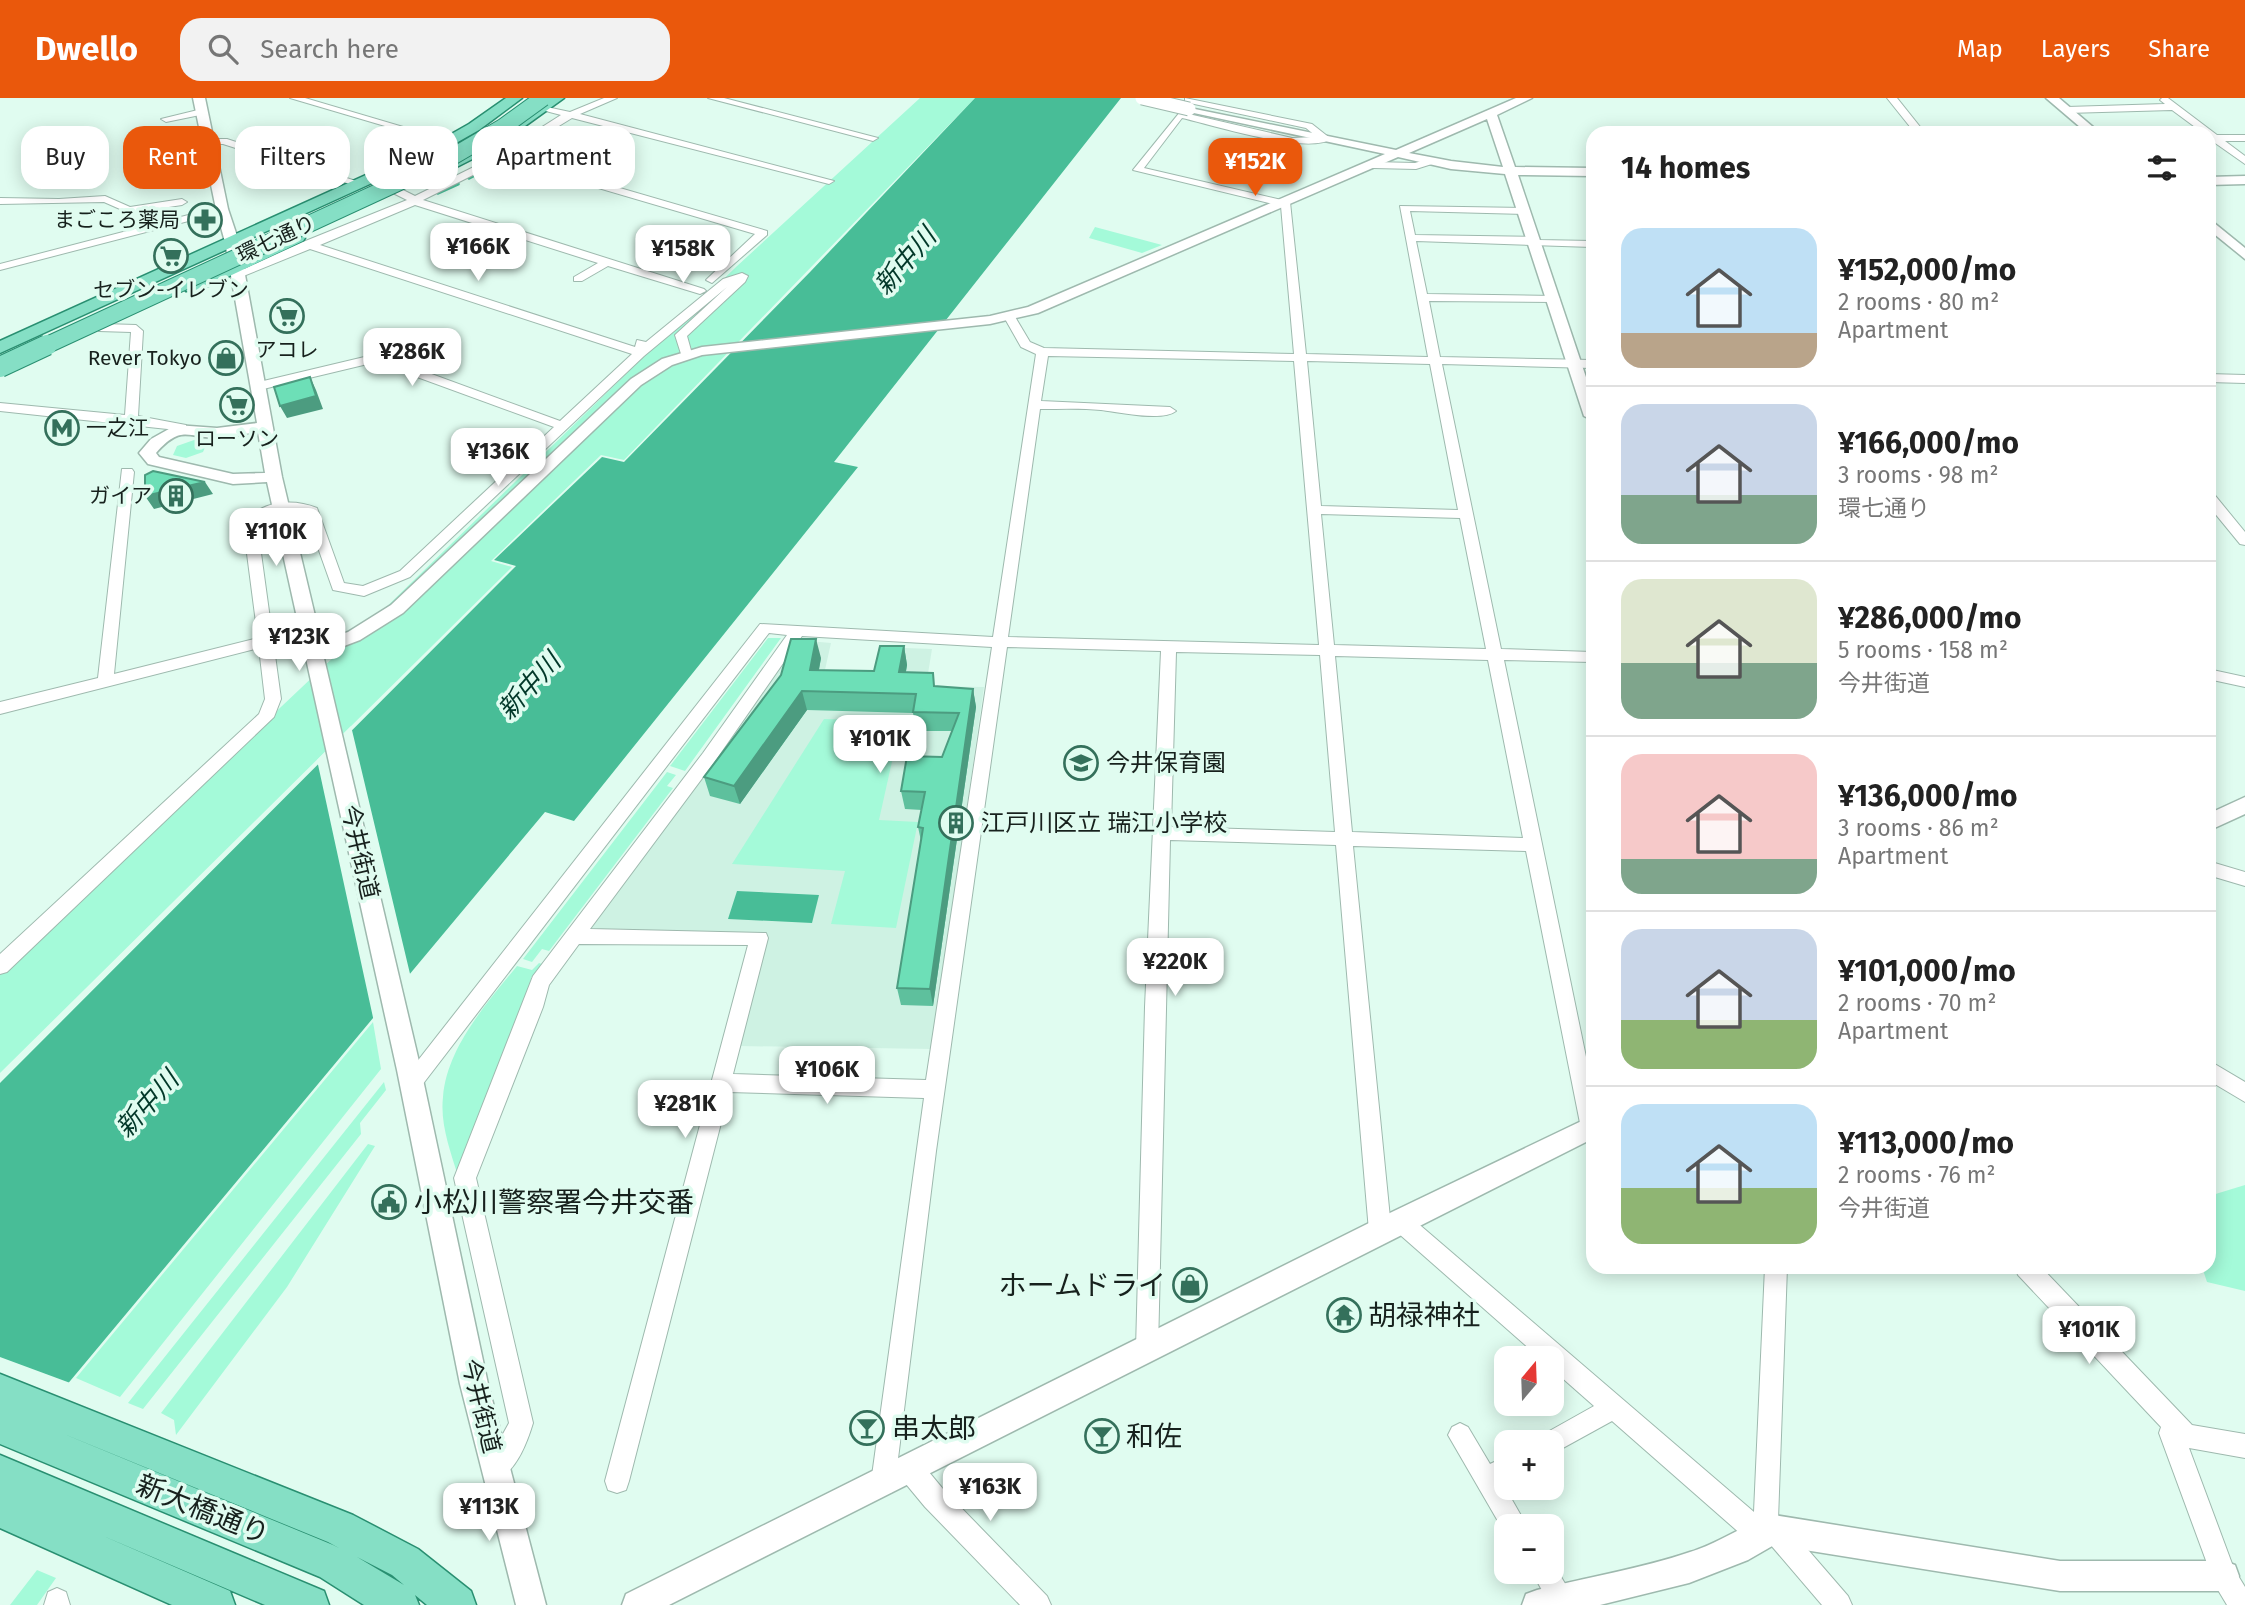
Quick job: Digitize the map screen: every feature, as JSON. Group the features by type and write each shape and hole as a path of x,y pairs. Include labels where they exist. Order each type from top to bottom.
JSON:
{"main road":[{"path":"458,136 515,98"},
{"name":"環七通り","path":"0,357 434,158 491,125 529,98"},
{"path":"0,376 236,271 491,144 548,101"},
{"name":"環七通り","path":"0,367 444,161 548,101"},
{"path":"0,348 364,182"},
{"path":"0,1391 340,1528 405,1562 457,1605"},
{"name":"新大橋通り","path":"0,1426 322,1558 400,1605"},
{"name":"新大橋通り","path":"0,1473 310,1605"},
{"path":"0,1509 216,1605"}],"street":[{"name":"今井街道","path":"199,98 205,126"},
{"path":"295,98 393,126"},
{"path":"552,126 571,114 612,98"},
{"path":"713,98 873,138"},
{"path":"1142,98 1431,161 1511,171 1586,173"},
{"path":"315,650 354,636 397,609 656,365 694,352 1010,317 1051,304 1527,98"},
{"path":"1892,98 1914,126"},
{"path":"2052,98 2086,126"},
{"path":"2163,98 2200,126"},
{"path":"548,101 571,114 829,181"},
{"path":"2067,110 2174,107"},
{"path":"1186,108 1138,170 1286,204"},
{"path":"166,119 202,112"},
{"path":"1491,113 1586,397"},
{"path":"2216,138 2245,138"},
{"path":"2216,138 2245,161"},
{"path":"221,141 360,184"},
{"path":"1373,165 1416,166 1431,161"},
{"path":"236,271 414,199 472,171"},
{"path":"2216,181 2245,180"},
{"name":"今井街道","path":"219,189 232,242 274,477 412,1083 474,1384 531,1605"},
{"path":"612,189 763,233 640,344 640,353"},
{"path":"397,191 422,204 700,291"},
{"path":"0,201 59,202 105,199 129,210 182,202"},
{"path":"1286,204 1344,839 1390,1226 1767,1532 1839,1605"},
{"path":"1525,211 1404,208 1586,1099"},
{"path":"0,267 223,209"},
{"path":"2216,229 2245,256"},
{"path":"1410,237 1586,244"},
{"path":"307,244 640,353"},
{"path":"578,279 607,262"},
{"path":"0,966 266,717 273,699 250,523 263,513 282,506 312,511 338,587 364,591 405,574 640,353 727,281 742,276 741,280 681,335 681,341 694,352"},
{"path":"1421,297 1554,299"},
{"path":"1010,317 1025,344 1042,352 1586,363"},
{"path":"103,328 136,328 137,331 131,420"},
{"path":"883,1483 935,1089 1042,352"},
{"path":"258,386 377,358 563,426"},
{"path":"2216,378 2245,379"},
{"path":"1035,405 1170,411"},
{"path":"0,407 131,420 217,433 265,426"},
{"path":"181,428 150,448 148,457 163,464 233,479 274,477"},
{"path":"105,682 127,472"},
{"path":"2216,506 2245,541"},
{"path":"1314,510 1466,514"},
{"path":"412,1083 765,628 1000,642 1586,657"},
{"path":"496,1468 516,1439 521,1423 465,1178 533,1007 540,982 709,757 797,632"},
{"path":"0,708 265,641"},
{"path":"1147,1349 1161,833 1169,646"},
{"path":"2216,676 2245,682"},
{"path":"2216,819 2245,805"},
{"path":"1161,833 1534,845"},
{"path":"2216,870 2245,879"},
{"path":"575,936 759,938 617,1481"},
{"path":"2216,1074 2245,1093"},
{"path":"721,1083 935,1089"},
{"path":"637,1605 1390,1226 1586,1131"},
{"path":"1767,1532 1776,1274"},
{"path":"2033,1274 2184,1434"},
{"path":"1564,1435 1612,1408"},
{"path":"2241,1605 2224,1576 2171,1433 2245,1446"},
{"path":"1460,1435 1494,1471"},
{"path":"910,1469 934,1498 1038,1605"},
{"path":"1546,1584 1549,1602 1689,1568 1737,1549 1767,1532 2060,1576 2224,1576"}],"shaded area":[{"path":"920,98 975,98 624,460 601,455 491,561 512,567 0,1073 0,973 375,618 736,267"},
{"path":"1095,227 1162,245 1142,253 1089,238"},
{"path":"197,439 207,443 203,452 186,458 173,455 177,446"},
{"path":"768,638 781,638 685,771 670,766"},
{"path":"797,640 831,643 822,683 871,685 879,647 932,649 926,686 984,687 932,1049 739,1046 768,935 590,930"},
{"path":"824,719 901,721 879,820 918,822 896,928 831,924 845,871 732,864"},
{"path":"667,772 676,775 667,786 673,788 549,951 542,949 532,962 523,959"},
{"path":"539,963 547,966 537,979 531,977 531,995 458,1176 443,1117 443,1097 452,1061 470,1027 517,966 532,970"},
{"path":"373,1022 381,1069 120,1397 76,1378"},
{"path":"384,1082 386,1090 360,1123 361,1134 143,1409 128,1403"},
{"path":"368,1144 375,1146 287,1287 176,1435 174,1420 161,1413"},
{"path":"2245,1185 2245,1291 2207,1282 2204,1274 2216,1274 2216,1194"},
{"path":"37,1570 56,1578 37,1605 10,1605"}],"water":[{"name":"新中川","path":"975,98 1121,98 834,462 858,467 574,821 545,812 0,1465 0,1083 516,566 494,560 602,457 624,462"},
{"path":"737,891 819,895 812,923 728,919"}],"pier":[{"path":"351,726 411,978 374,1022 317,760"},
{"path":"0,1357 73,1384 0,1469"}],"building":[{"path":"310,377 316,396 280,406 274,387"},
{"path":"153,471 205,482 145,496 145,475"},
{"path":"791,639 816,639 810,670 874,671 880,646 904,646 899,672 933,673 934,686 973,689 930,989 897,988 923,828 918,827 925,792 901,791 907,756 942,757 959,713 913,712 916,694 802,691 734,786 704,777 781,675"}],"waterway":[{"path":"438,193 447,189"}],"place":[{"name":"まごころ薬局","path":"205,220"},
{"name":"セブン-イレブン","path":"171,256"},
{"name":"アコレ","path":"287,316"},
{"name":"Rever Tokyo","path":"226,358"},
{"name":"ローソン","path":"237,405"},
{"name":"一之江","path":"62,428"},
{"name":"ガイア","path":"176,496"},
{"name":"今井保育園","path":"1081,763"},
{"name":"江戸川区立 瑞江小学校","path":"956,823"},
{"name":"小松川警察署今井交番","path":"389,1202"},
{"name":"ホームドライ","path":"1190,1285"},
{"name":"胡禄神社","path":"1344,1315"},
{"name":"串太郎","path":"867,1428"},
{"name":"和佐","path":"1102,1436"}]}
